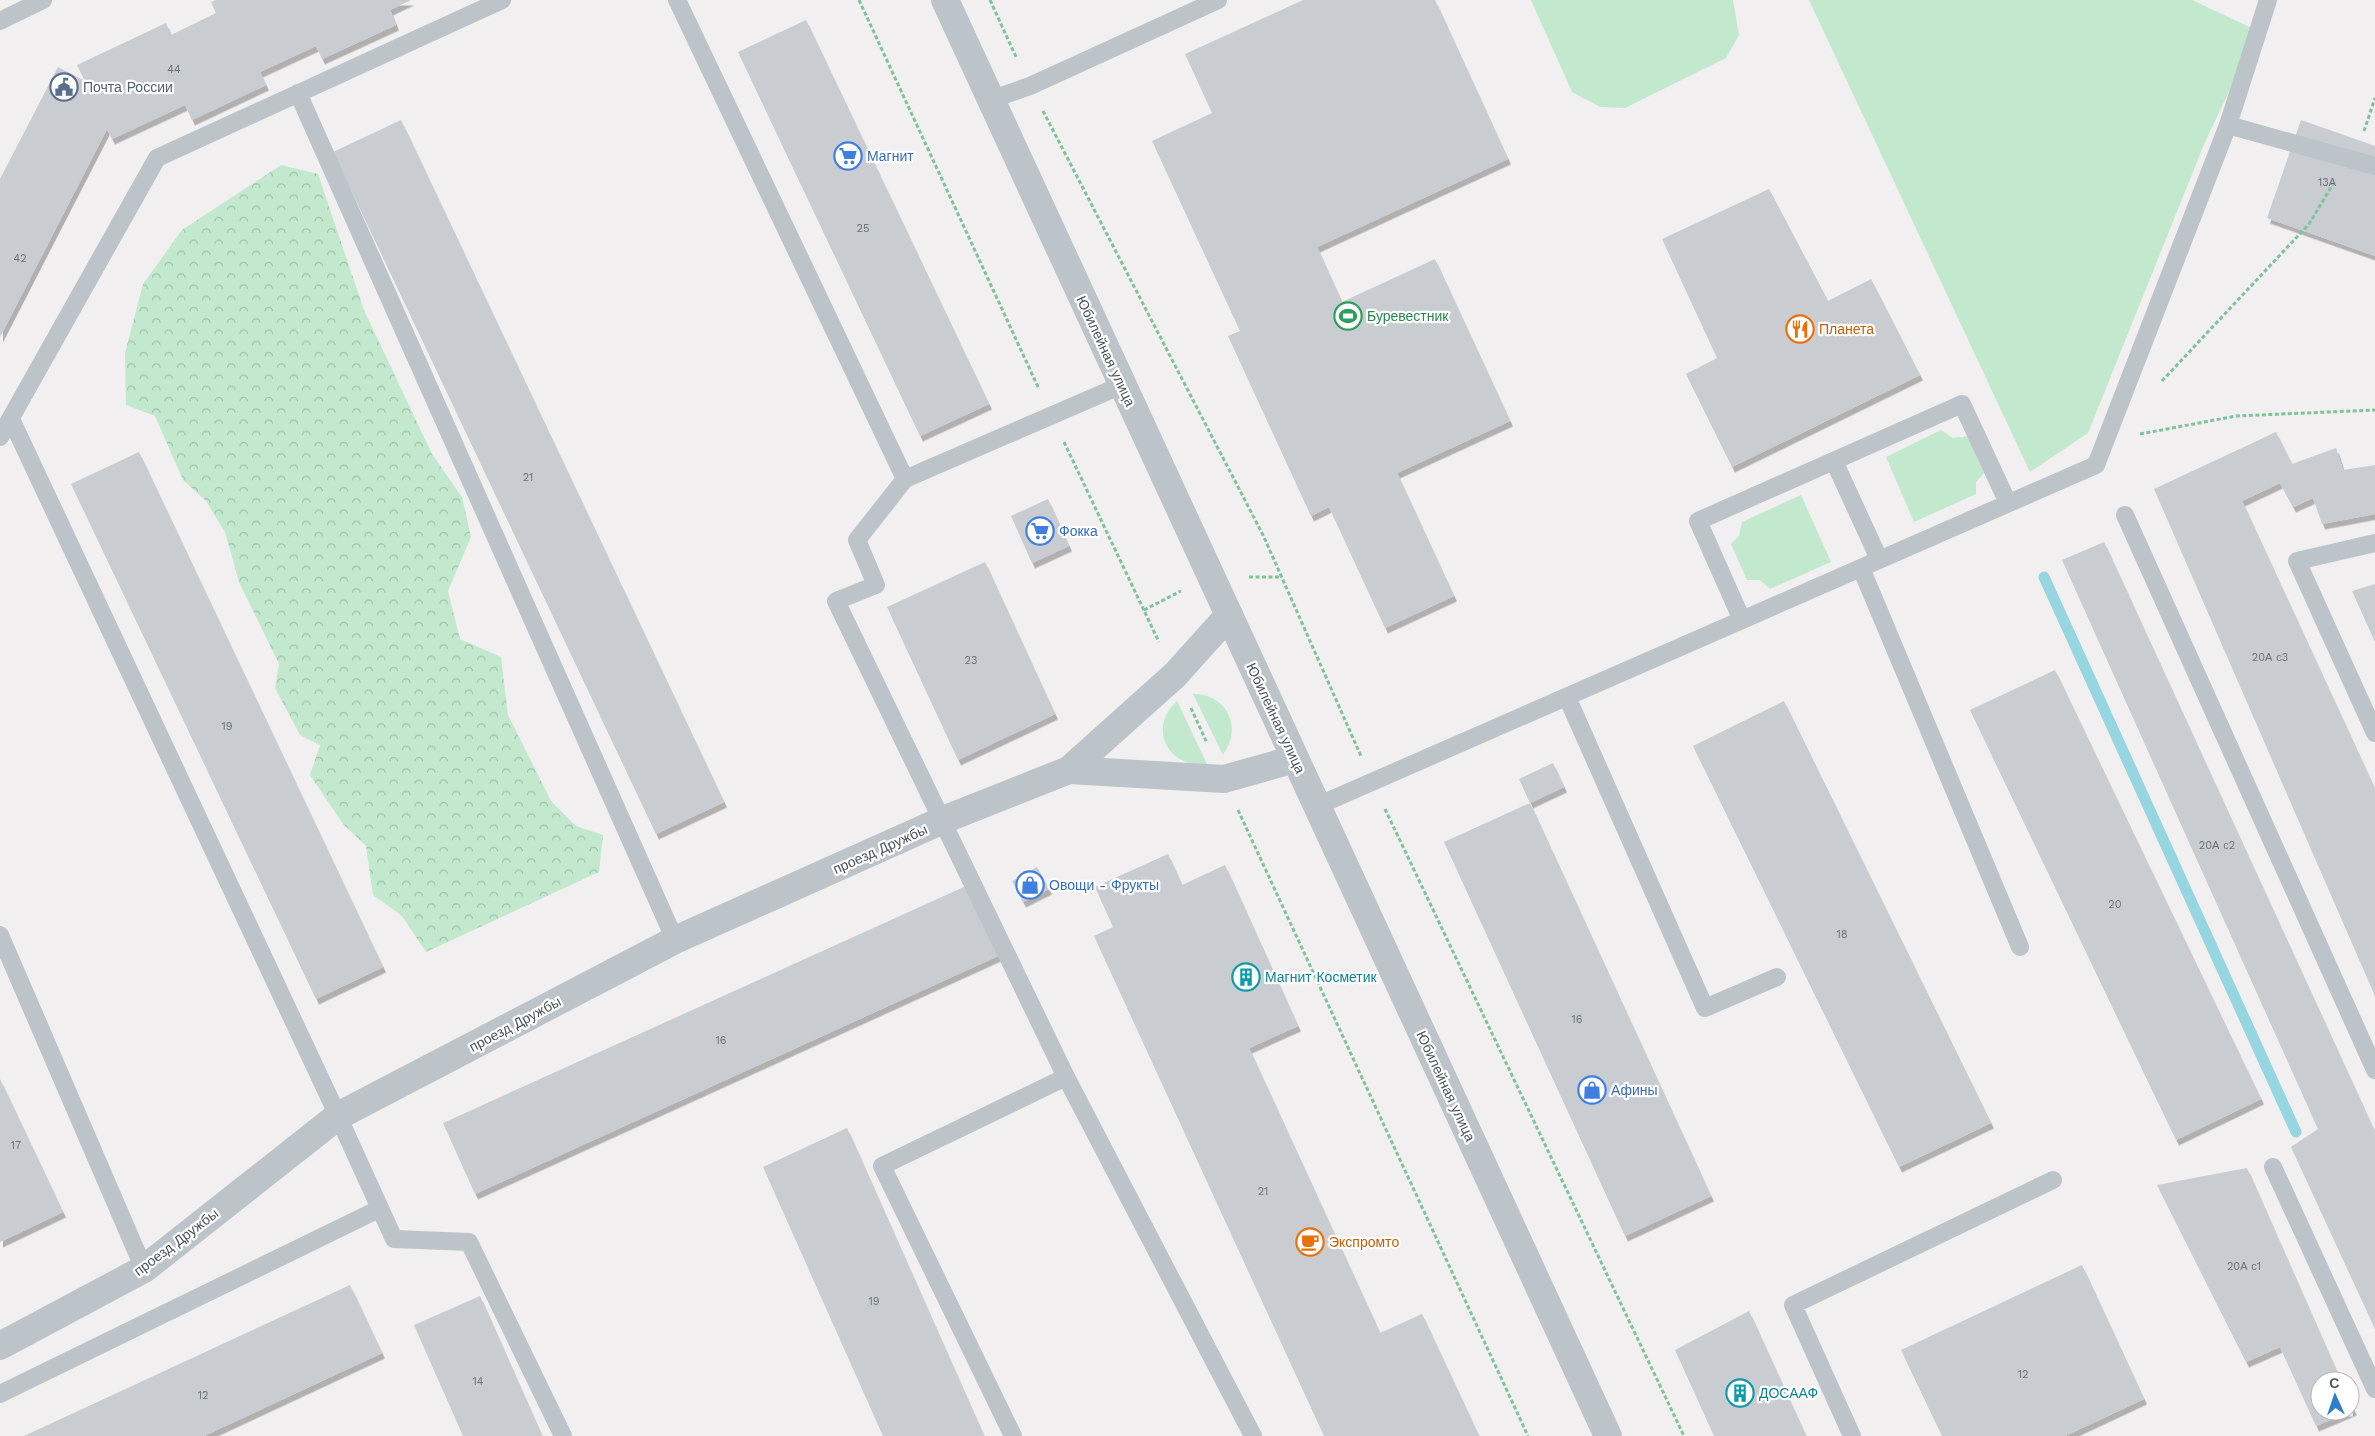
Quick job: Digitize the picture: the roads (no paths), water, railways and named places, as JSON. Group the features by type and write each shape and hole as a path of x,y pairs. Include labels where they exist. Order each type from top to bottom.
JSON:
{"street":[{"name":"Юбилейная улица","path":"945,0 1608,1436"},
{"name":"проезд Дружбы","path":"0,1346 144,1268 338,1116 675,940 943,820 1069,770 1175,675 1229,615"},
{"name":"проезд Дружбы","path":"1069,770 1224,779 1295,759"}],"lane":[{"path":"0,21 43,0"},
{"path":"0,437 157,158 502,0"},
{"path":"677,0 906,479"},
{"path":"990,100 1030,86 1218,0"},
{"path":"1317,806 2096,465 2104,440 2228,125 2268,0"},
{"path":"298,93 675,940"},
{"path":"2228,125 2375,166"},
{"path":"1122,385 906,479 857,540 876,585 836,602 1066,1077 1253,1436"},
{"path":"1742,620 1698,521 1962,404 2008,503"},
{"path":"11,419 394,1239 469,1242 563,1436"},
{"path":"1834,461 1879,559"},
{"path":"2126,515 2375,1070"},
{"path":"2375,543 2297,561 2375,733"},
{"path":"1862,568 2020,947"},
{"path":"1567,697 1705,1008 1777,977"},
{"path":"0,936 144,1268"},
{"path":"1014,1436 882,1166 1066,1077"},
{"path":"2273,1167 2375,1389"},
{"path":"1852,1436 1793,1305 2053,1180"},
{"path":"0,1394 379,1209"}],"waterway":[{"path":"2044,577 2296,1132"}],"place":[{"name":"Почта России","path":"64,87"},
{"name":"Магнит","path":"848,156"},
{"name":"Буревестник","path":"1348,316"},
{"name":"Планета","path":"1800,329"},
{"name":"Фокка","path":"1040,531"},
{"name":"Овощи - Фрукты","path":"1030,885"},
{"name":"Магнит Косметик","path":"1246,977"},
{"name":"Афины","path":"1592,1090"},
{"name":"Экспромто","path":"1310,1242"},
{"name":"ДОСААФ","path":"1740,1393"}]}
